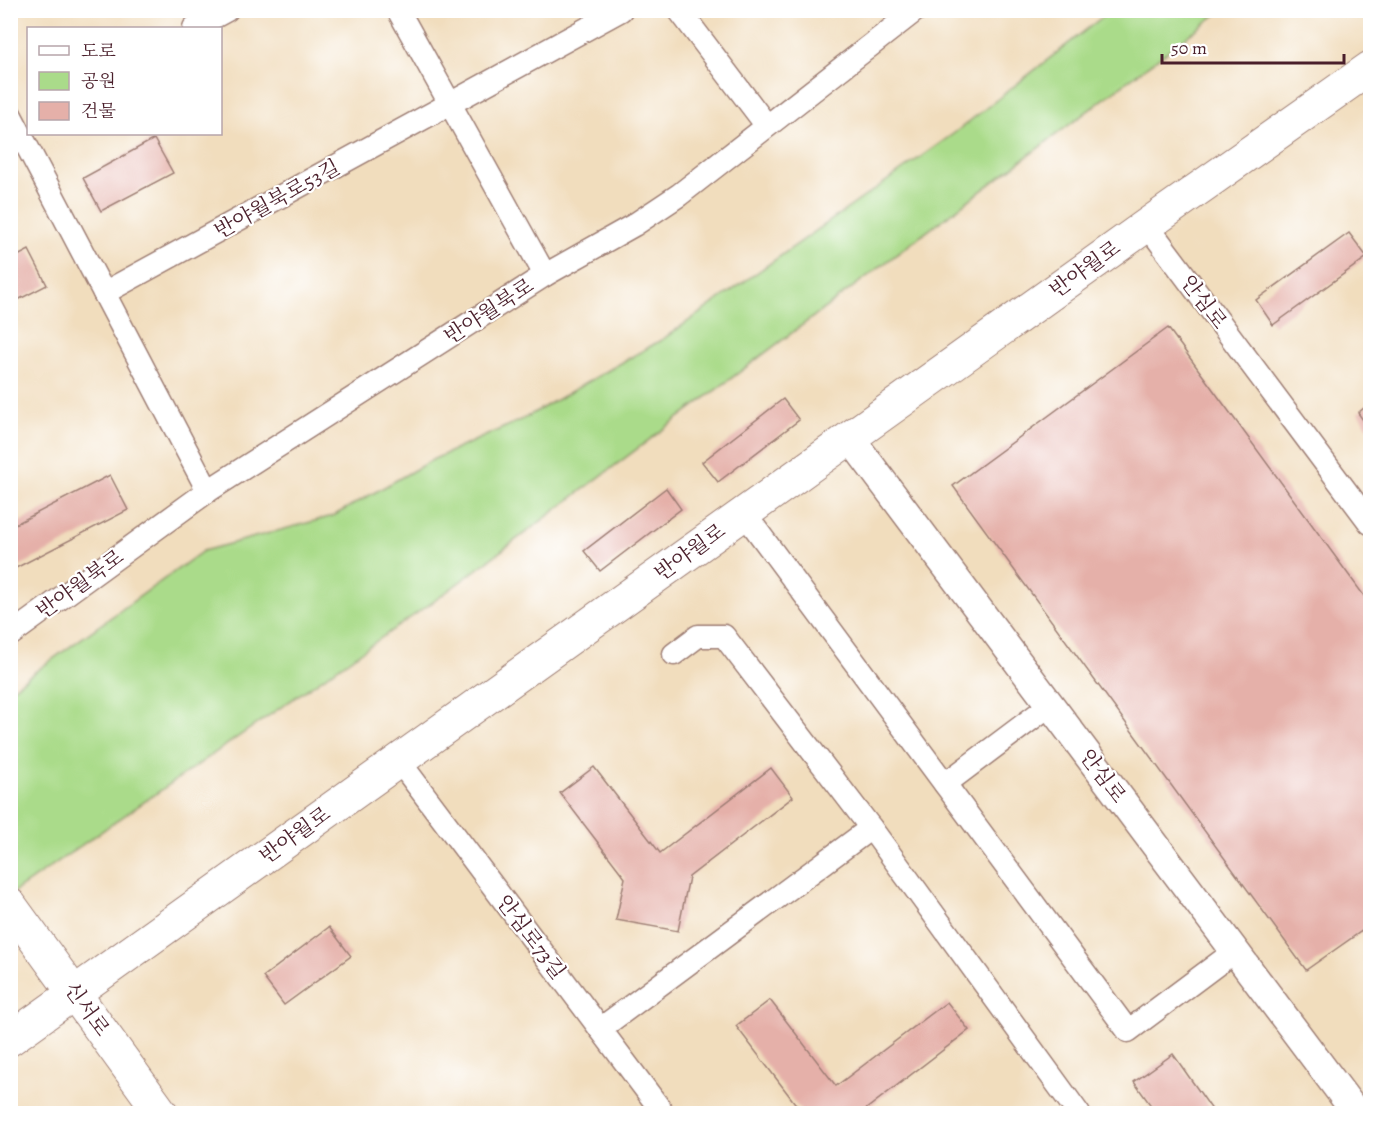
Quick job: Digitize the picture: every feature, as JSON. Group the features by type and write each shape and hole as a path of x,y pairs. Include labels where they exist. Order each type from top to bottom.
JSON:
{"main road":[{"name":"반야월로","path":"10,1039 1147,225 1371,68"},
{"name":"신서로","path":"10,905 162,1113"}],"street":[{"path":"196,27 227,10"},
{"path":"398,10 545,275"},
{"name":"반야월북로53길","path":"104,293 621,10"},
{"path":"679,10 767,126"},
{"name":"반야월북로","path":"10,635 208,491 545,275 634,225 679,195 916,10"},
{"path":"19,119 104,293 208,491"},
{"name":"안심로","path":"1147,225 1371,523"},
{"name":"안심로","path":"850,438 1357,1113"},
{"path":"744,513 1128,1031 1235,951"},
{"path":"674,654 698,636 724,636 871,828 1079,1113"},
{"path":"945,784 1050,705"},
{"name":"안심로73길","path":"399,761 664,1113"},
{"path":"600,1029 871,828"}],"green space":[{"path":"1110,11 1221,11 433,602 11,894 10,690 203,551 333,516 432,460 523,419 663,339 953,134"}],"building":[{"path":"154,139 173,173 101,211 83,178"},
{"path":"1349,233 1367,257 1273,325 1256,300"},
{"path":"29,250 47,285 10,304 10,260"},
{"path":"1168,328 1370,604 1370,925 1306,970 953,486"},
{"path":"783,399 799,420 718,482 702,462"},
{"path":"1370,403 1370,430 1358,413"},
{"path":"110,475 128,510 10,571 10,527"},
{"path":"666,488 681,509 600,571 584,551"},
{"path":"594,767 660,853 771,768 793,797 689,877 678,931 616,920 625,878 560,793"},
{"path":"329,927 351,956 284,1005 263,977"},
{"path":"770,1000 836,1086 947,1002 969,1030 865,1110 864,1114 800,1114 801,1111 736,1026"},
{"path":"1173,1054 1215,1114 1157,1114 1134,1082"}]}
